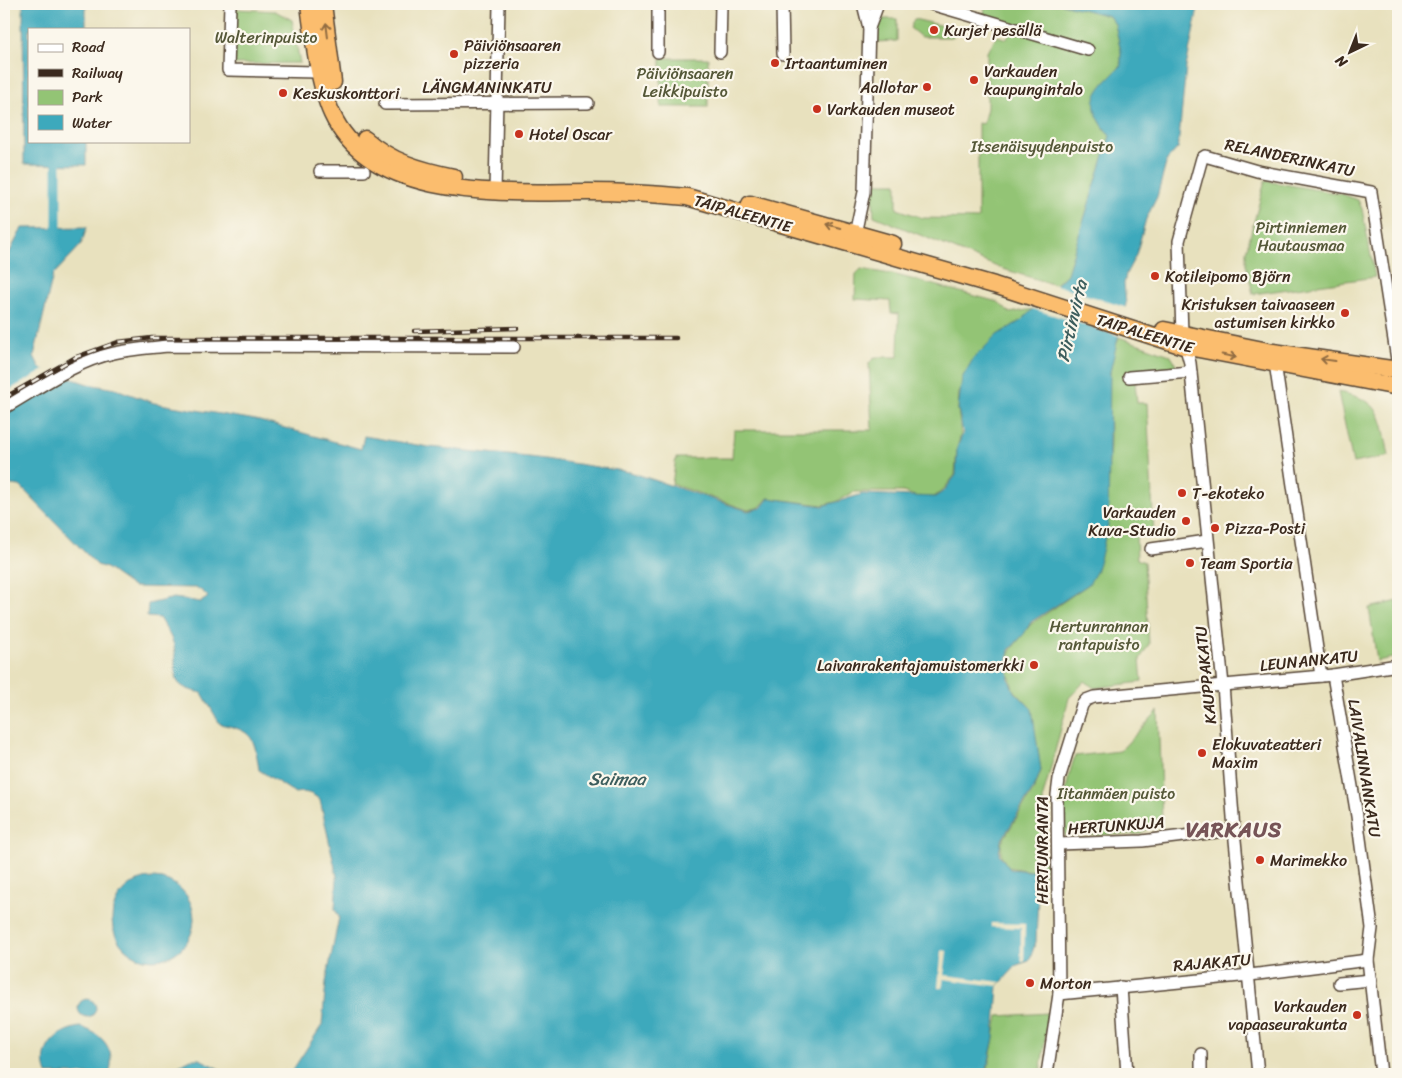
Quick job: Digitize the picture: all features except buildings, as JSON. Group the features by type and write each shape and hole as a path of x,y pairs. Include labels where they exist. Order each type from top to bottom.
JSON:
{"highway":[{"name":"TAIPALEENTIE","path":"309,4 325,94 333,116 350,140 377,163 392,172 424,183 496,186 690,187 996,281 1147,330 1183,340 1274,359"},
{"name":"TAIPALEENTIE","path":"323,4 334,90 344,116 356,132 375,148 419,170 496,186"},
{"path":"1274,359 1398,370"},
{"path":"1274,359 1398,388"}],"street":[{"path":"230,4 228,70 316,72"},
{"path":"496,186 499,4"},
{"path":"658,4 658,52"},
{"path":"720,52 721,4"},
{"path":"782,4 783,54"},
{"path":"854,238 864,192 869,28 863,4"},
{"path":"869,28 878,4"},
{"path":"930,4 1088,50"},
{"name":"LÄNGMANINKATU","path":"385,104 588,103"},
{"name":"KAUPPAKATU","path":"1205,156 1200,166 1179,242 1183,340 1191,372 1223,685 1234,830 1250,975 1258,1074"},
{"name":"RELANDERINKATU","path":"1205,156 1257,170 1371,192 1398,366"},
{"path":"320,171 364,172"},
{"path":"4,408 80,365 113,353 168,346 514,347"},
{"path":"1274,359 1321,676"},
{"path":"1129,378 1191,372"},
{"path":"1151,549 1207,541"},
{"name":"LEUNANKATU","path":"1223,685 1333,675 1398,665"},
{"name":"LAIVALINNANKATU","path":"1333,675 1357,816 1372,928 1368,960 1381,1074"},
{"name":"HERTUNRANTA","path":"1047,1074 1059,994 1059,844 1056,808 1060,779 1082,706 1086,700 1094,696 1223,685"},
{"name":"HERTUNKUJA","path":"1059,844 1142,841 1234,830"},
{"name":"RAJAKATU","path":"1059,994 1250,975 1368,960"},
{"path":"1339,983 1371,980"},
{"path":"1121,987 1126,1074"},
{"path":"1201,1054 1201,1074"}],"green space":[{"name":"Itsenäisyydenpuisto","path":"969,4 1062,4 1109,16 1115,24 1121,51 1121,66 1099,91 1095,106 1102,124 1110,136 1067,274 1055,285 1000,268 874,216 872,183 897,183 897,209 923,218 978,219 978,123 983,124 987,108 987,52 997,36 1007,39 1010,31 983,16 985,9"},
{"name":"Walterinpuisto","path":"235,9 275,11 292,20 300,63 233,64"},
{"path":"876,19 897,19 897,41 874,42"},
{"path":"914,19 960,30 953,37 921,37 910,28"},
{"name":"Päiviönsaaren Leikkipuisto","path":"661,58 708,58 708,107 661,107"},
{"name":"Pirtinniemen Hautausmaa","path":"1265,181 1342,194 1358,200 1362,209 1375,277 1253,294 1246,264 1246,251"},
{"path":"861,269 896,275 998,302 1010,313 1033,309 1022,320 997,335 959,393 958,409 961,434 957,448 955,475 943,490 934,497 918,497 903,492 854,492 835,502 823,505 768,498 760,507 748,510 672,484 676,458 732,458 734,430 872,430 869,363 875,357 898,357 899,314 891,313 890,301 855,299 856,274"},
{"name":"Hertunrannan rantapuisto","path":"1119,337 1170,355 1176,364 1175,370 1134,371 1137,403 1147,403 1154,534 1136,535 1137,559 1144,562 1149,644 1140,659 1142,682 1094,688 1085,681 1069,698 1043,797 1045,875 1039,876 1038,872 1007,867 1001,854 1001,843 1034,790 1041,771 1031,708 1013,689 1008,671 1010,651 1031,624 1089,584 1109,459 1109,382 1114,352"},
{"path":"1338,392 1353,395 1372,405 1381,420 1389,456 1353,463"},
{"path":"1398,601 1398,657 1377,661 1369,608"},
{"name":"Iitanmäen puisto","path":"1158,711 1162,821 1139,834 1065,836 1064,814 1066,795 1075,756 1120,751"},
{"path":"1049,1013 1040,1074 987,1074 998,1016"}],"water":[{"path":"23,4 86,4 86,28 28,28 28,142 86,142 86,165 24,164"},
{"name":"Saimaa","path":"1062,4 1199,4 1186,67 1178,148 1167,160 1157,197 1146,219 1136,255 1126,274 1124,284 1126,304 1110,372 1108,525 1101,556 1096,572 1089,584 1031,622 1024,634 1009,650 1007,662 1009,680 1013,690 1032,709 1041,770 1035,786 1001,841 999,854 1010,869 1039,872 1036,942 1029,961 1017,965 998,986 994,1038 986,1074 290,1074 322,1025 326,982 339,917 335,909 337,877 320,800 309,793 295,793 259,770 256,750 250,737 240,730 220,724 202,693 183,687 178,683 175,672 173,643 159,618 147,617 148,604 174,598 201,602 208,597 202,591 196,588 133,587 106,568 97,565 20,486 4,484 4,263 22,228 87,227 81,245 53,275 34,356 40,368 88,384 116,389 154,403 256,420 361,449 364,436 429,447 538,458 630,472 748,511 761,508 769,498 823,506 863,494 935,497 944,491 956,475 957,448 963,433 958,409 962,378 973,359 997,335 1022,320 1067,274 1110,136 1094,106 1095,98 1104,83 1121,66 1121,51 1115,24 1109,16"},
{"path":"153,878 169,881 182,890 191,903 194,919 191,935 182,948 169,957 153,960 137,957 124,948 115,935 112,919 115,903 124,890 137,881"},
{"path":"83,999 91,999 96,1004 94,1015 83,1017 78,1012 78,1004"},
{"path":"80,1027 95,1034 106,1044 111,1058 109,1074 47,1074 45,1057 51,1042 64,1032"},
{"path":"191,1059 200,1059 229,1074 161,1074"}],"pier":[{"path":"1053,284 1127,308 1120,336 1030,308"},
{"path":"48,368 71,375 4,413 4,393"},
{"path":"991,923 1025,924 1024,962 1022,962 1021,954 1021,928 991,927"},
{"path":"942,950 947,951 944,975 1001,982 998,986 944,979 942,988 938,987"}],"waterway":[{"path":"57,142 57,227"}],"railway":[{"path":"414,331 517,328"},
{"path":"4,398 76,357 118,342 152,338 676,338"}],"place":[{"name":"Kurjet pesällä","path":"934,30"},
{"name":"Päiviönsaaren pizzeria","path":"454,54"},
{"name":"Irtaantuminen","path":"775,63"},
{"name":"Varkauden kaupungintalo","path":"974,80"},
{"name":"Aallotar","path":"927,87"},
{"name":"Keskuskonttori","path":"283,93"},
{"name":"Varkauden museot","path":"817,109"},
{"name":"Hotel Oscar","path":"519,134"},
{"name":"Kotileipomo Björn","path":"1155,276"},
{"name":"Kristuksen taivaaseen astumisen kirkko","path":"1345,313"},
{"name":"T-ekoteko","path":"1182,493"},
{"name":"Varkauden Kuva-Studio","path":"1186,521"},
{"name":"Pizza-Posti","path":"1215,528"},
{"name":"Team Sportia","path":"1190,563"},
{"name":"Laivanrakentajamuistomerkki","path":"1034,665"},
{"name":"Elokuvateatteri Maxim","path":"1202,753"},
{"name":"Marimekko","path":"1260,860"},
{"name":"Morton","path":"1030,983"},
{"name":"Varkauden vapaaseurakunta","path":"1357,1015"}],"district":[{"name":"VARKAUS","path":"1234,830"}],"water label":[{"name":"Pirtinvirta","path":"1072,321"}]}
